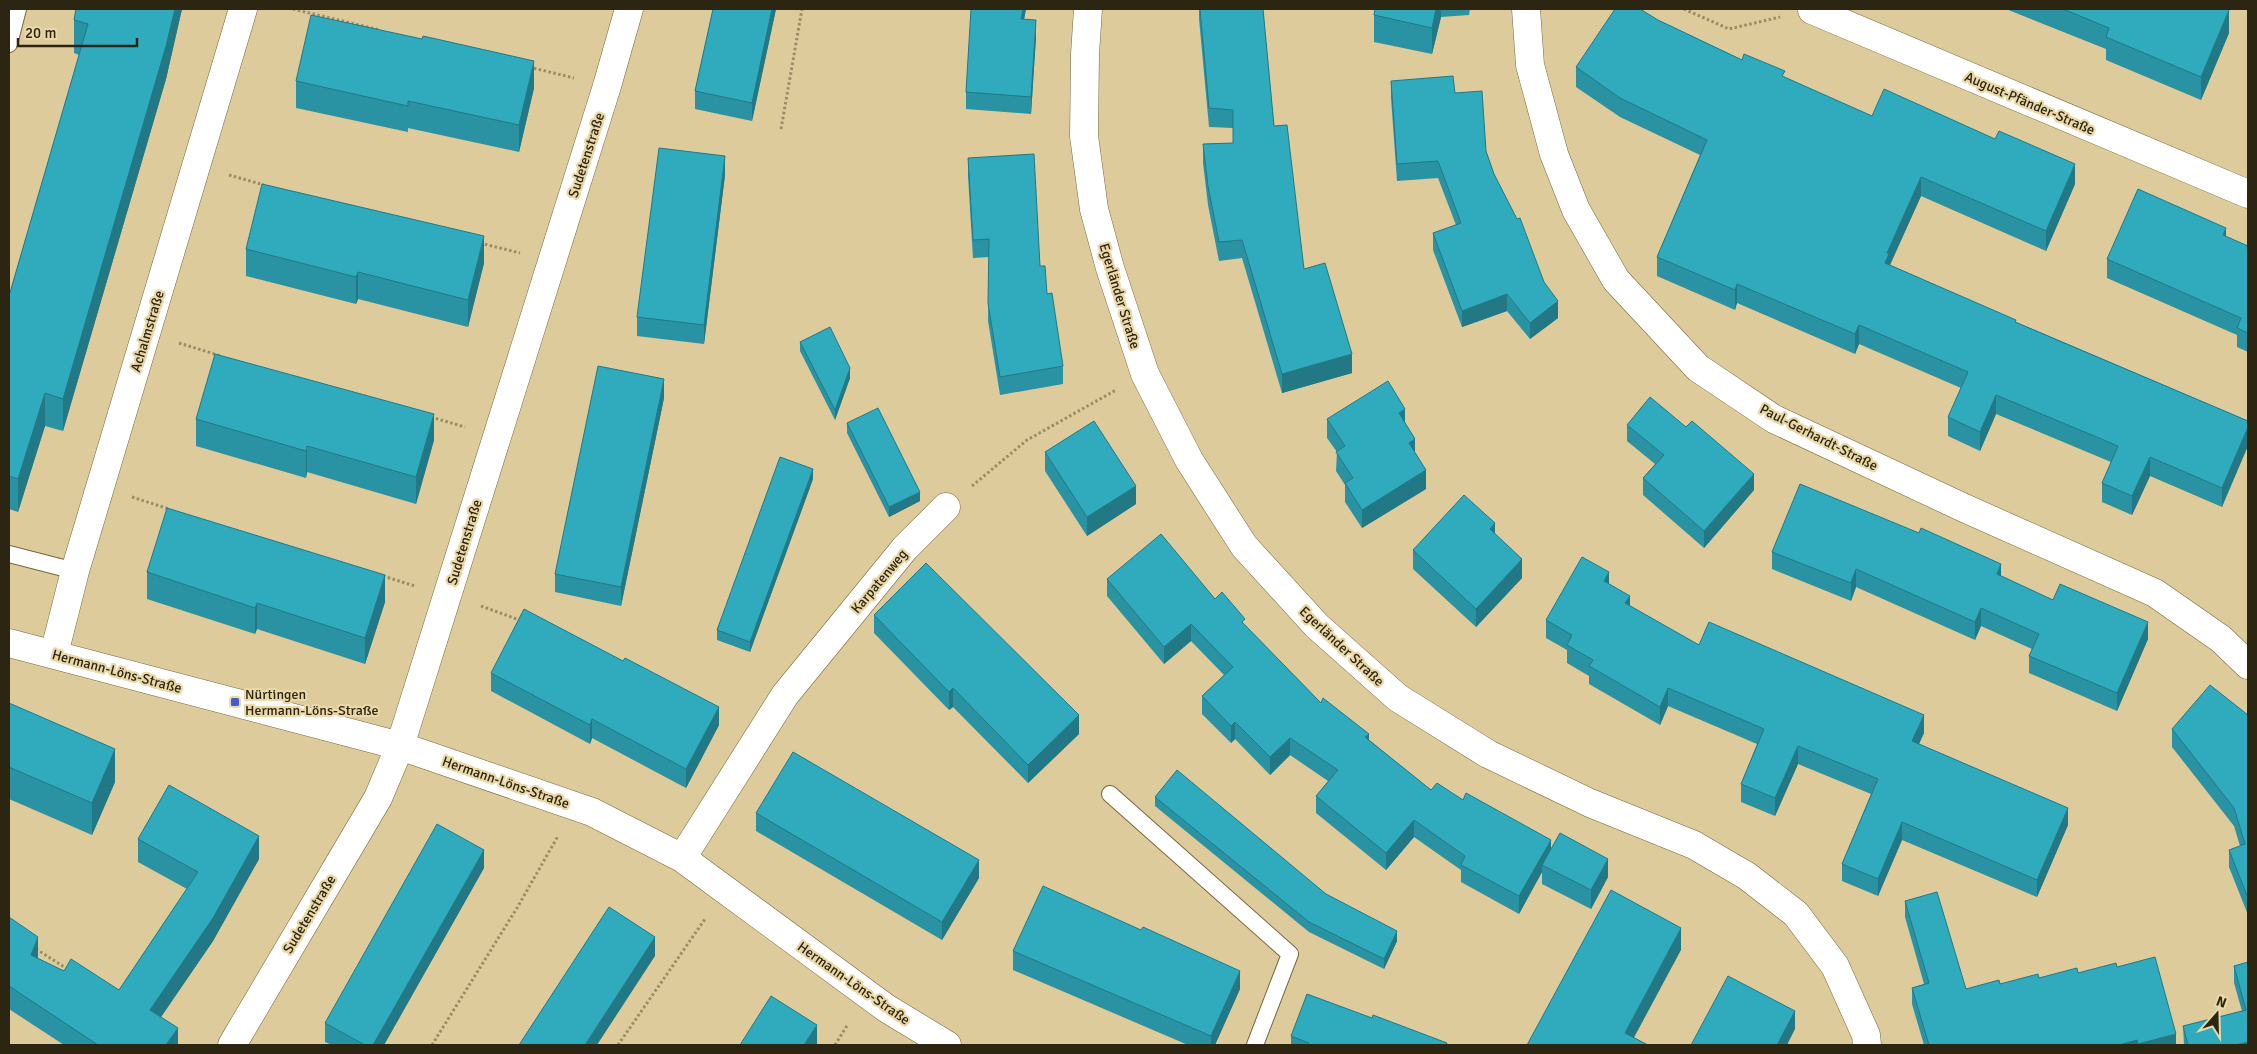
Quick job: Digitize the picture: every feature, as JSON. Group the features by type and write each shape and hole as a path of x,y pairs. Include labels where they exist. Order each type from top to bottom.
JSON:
{"street":[{"name":"Achalmstraße","path":"54,654 75,571 243,9"},
{"name":"Sudetenstraße","path":"232,1045 378,798 400,746 607,86 629,9"},
{"name":"Egerländer Straße","path":"1088,9 1085,54 1084,136 1094,209 1110,268 1145,374 1188,460 1244,546 1317,626 1398,698 1488,754 1590,803 1694,845 1747,876 1796,914 1835,966 1866,1035 1867,1045"},
{"name":"Paul-Gerhardt-Straße","path":"1526,9 1530,65 1554,154 1576,210 1616,280 1698,368 1774,418 1962,507 2155,593 2222,639 2248,665"},
{"name":"August-Pfänder-Straße","path":"1812,10 2248,194"},
{"name":"Karpatenweg","path":"682,858 785,695 905,548 946,508"},
{"name":"Hermann-Löns-Straße","path":"9,642 400,746 592,812 682,858 886,1008 947,1045"}],"lane":[{"path":"9,44 18,9"},
{"path":"9,554 75,571"},
{"path":"1110,794 1290,954 1254,1045"}],"path":[{"path":"293,9 388,32"},
{"path":"781,129 802,9"},
{"path":"1684,9 1729,29 1812,10"},
{"path":"522,65 607,86"},
{"path":"196,167 273,187"},
{"path":"475,241 552,262"},
{"path":"146,334 222,356"},
{"path":"946,508 1027,440 1145,374"},
{"path":"421,414 497,436"},
{"path":"100,487 175,510"},
{"path":"382,575 523,622"},
{"path":"432,1045 554,845 569,804"},
{"path":"618,1045 725,889"},
{"path":"34,947 75,974"}],"building":[{"path":"76,9 175,9 166,46 63,399 45,393 18,479 9,476 9,296 88,24 74,20"},
{"path":"713,9 772,9 752,103 695,91"},
{"path":"971,9 1023,9 1021,19 1036,20 1031,97 966,92"},
{"path":"1200,9 1263,9 1274,126 1287,125 1304,269 1325,263 1352,354 1282,374 1242,240 1219,242 1208,186 1203,144 1233,143 1233,110 1209,108"},
{"path":"1375,9 1436,9 1432,28 1374,15"},
{"path":"1615,9 1640,9 1658,20 1742,60 1744,54 1785,71 1782,76 1872,116 1884,89 1995,139 1999,131 2075,164 2046,231 1921,177 1887,253 1889,254 1885,263 2016,320 2015,322 2248,421 2248,427 2222,488 2150,457 2132,496 2102,483 2118,446 1996,395 1980,432 1948,417 1968,372 1859,325 1855,334 1737,284 1735,290 1657,257 1707,140 1620,98 1576,67"},
{"path":"2063,9 2229,10 2201,77 2106,37 2109,28"},
{"path":"311,15 422,39 423,36 534,61 519,125 408,101 408,106 296,81"},
{"path":"1453,76 1455,93 1482,91 1486,151 1494,174 1517,219 1520,218 1544,282 1558,301 1530,323 1507,294 1462,311 1433,233 1461,223 1438,161 1397,164 1391,81"},
{"path":"659,148 725,156 704,325 637,317"},
{"path":"1034,154 1040,266 1045,266 1047,294 1052,293 1063,366 1000,377 988,303 989,239 973,240 968,158"},
{"path":"262,184 484,236 468,300 358,272 356,277 246,249"},
{"path":"2138,189 2226,228 2223,235 2248,246 2248,333 2237,328 2241,318 2107,259"},
{"path":"830,327 850,368 835,410 800,342"},
{"path":"215,354 434,414 416,477 307,446 306,451 196,419"},
{"path":"598,366 664,379 621,587 555,574"},
{"path":"1388,381 1405,409 1399,413 1415,439 1409,443 1426,470 1362,510 1345,483 1353,478 1336,452 1345,446 1327,419"},
{"path":"1650,397 1686,427 1692,421 1754,474 1704,531 1643,478 1664,455 1627,425"},
{"path":"878,408 920,492 889,507 847,423"},
{"path":"1094,421 1136,486 1087,517 1045,452"},
{"path":"780,457 813,469 750,642 717,630"},
{"path":"1800,484 1919,533 1921,528 2001,564 1997,574 2053,600 2060,584 2148,622 2117,693 2029,656 2039,634 1981,608 1975,622 1856,569 1851,583 1772,552"},
{"path":"1464,495 1495,523 1490,529 1522,559 1476,609 1413,550"},
{"path":"167,508 385,575 365,638 257,603 255,608 147,572"},
{"path":"1161,534 1215,599 1222,592 1245,619 1242,622 1321,703 1323,698 1369,734 1365,737 1431,790 1437,783 1463,800 1466,793 1551,840 1519,896 1461,865 1465,856 1414,820 1386,853 1316,796 1338,770 1290,738 1270,757 1235,722 1231,726 1202,696 1233,667 1191,624 1164,647 1107,579"},
{"path":"1582,557 1609,572 1604,581 1630,596 1625,603 1699,645 1709,622 1924,715 1912,741 2068,808 2037,880 1902,822 1878,879 1842,864 1878,779 1798,746 1775,798 1741,784 1764,729 1668,688 1660,707 1589,666 1593,660 1567,645 1572,635 1546,620"},
{"path":"926,563 1079,715 1028,765 953,688 949,692 874,615"},
{"path":"524,609 623,661 625,658 719,707 686,769 592,719 590,725 491,673"},
{"path":"2210,685 2248,715 2248,898 2229,850 2245,844 2234,808 2172,729"},
{"path":"9,703 115,749 92,803 9,767"},
{"path":"793,752 979,860 942,922 756,813"},
{"path":"1177,770 1326,894 1397,931 1384,959 1309,922 1155,797"},
{"path":"169,785 259,836 213,918 150,1010 178,1028 166,1045 98,1045 9,986 9,917 38,937 31,955 64,971 71,959 119,990 198,872 138,839"},
{"path":"437,824 484,850 373,1045 365,1045 325,1023"},
{"path":"1560,833 1608,859 1591,890 1542,865"},
{"path":"1043,886 1141,930 1143,927 1240,971 1211,1036 1013,951"},
{"path":"1611,890 1681,928 1625,1033 1648,1045 1527,1045"},
{"path":"1937,892 1966,989 1999,980 2000,984 2038,974 2039,978 2077,968 2078,973 2116,963 2117,967 2155,957 2176,1034 2138,1044 2137,1040 2119,1045 1929,1045 1912,988 1929,983 1905,901"},
{"path":"609,907 655,937 585,1045 519,1045"},
{"path":"2248,962 2248,1042 2235,1045 2188,1045 2183,1026 2246,1010 2234,966"},
{"path":"1728,976 1795,1011 1777,1045 1691,1045"},
{"path":"1307,994 1372,1018 1373,1015 1447,1043 1446,1045 1308,1045 1309,1043 1291,1036"},
{"path":"771,996 817,1025 804,1045 740,1045"}],"place":[{"name":"Nürtingen Hermann-Löns-Straße","path":"235,702"}]}
